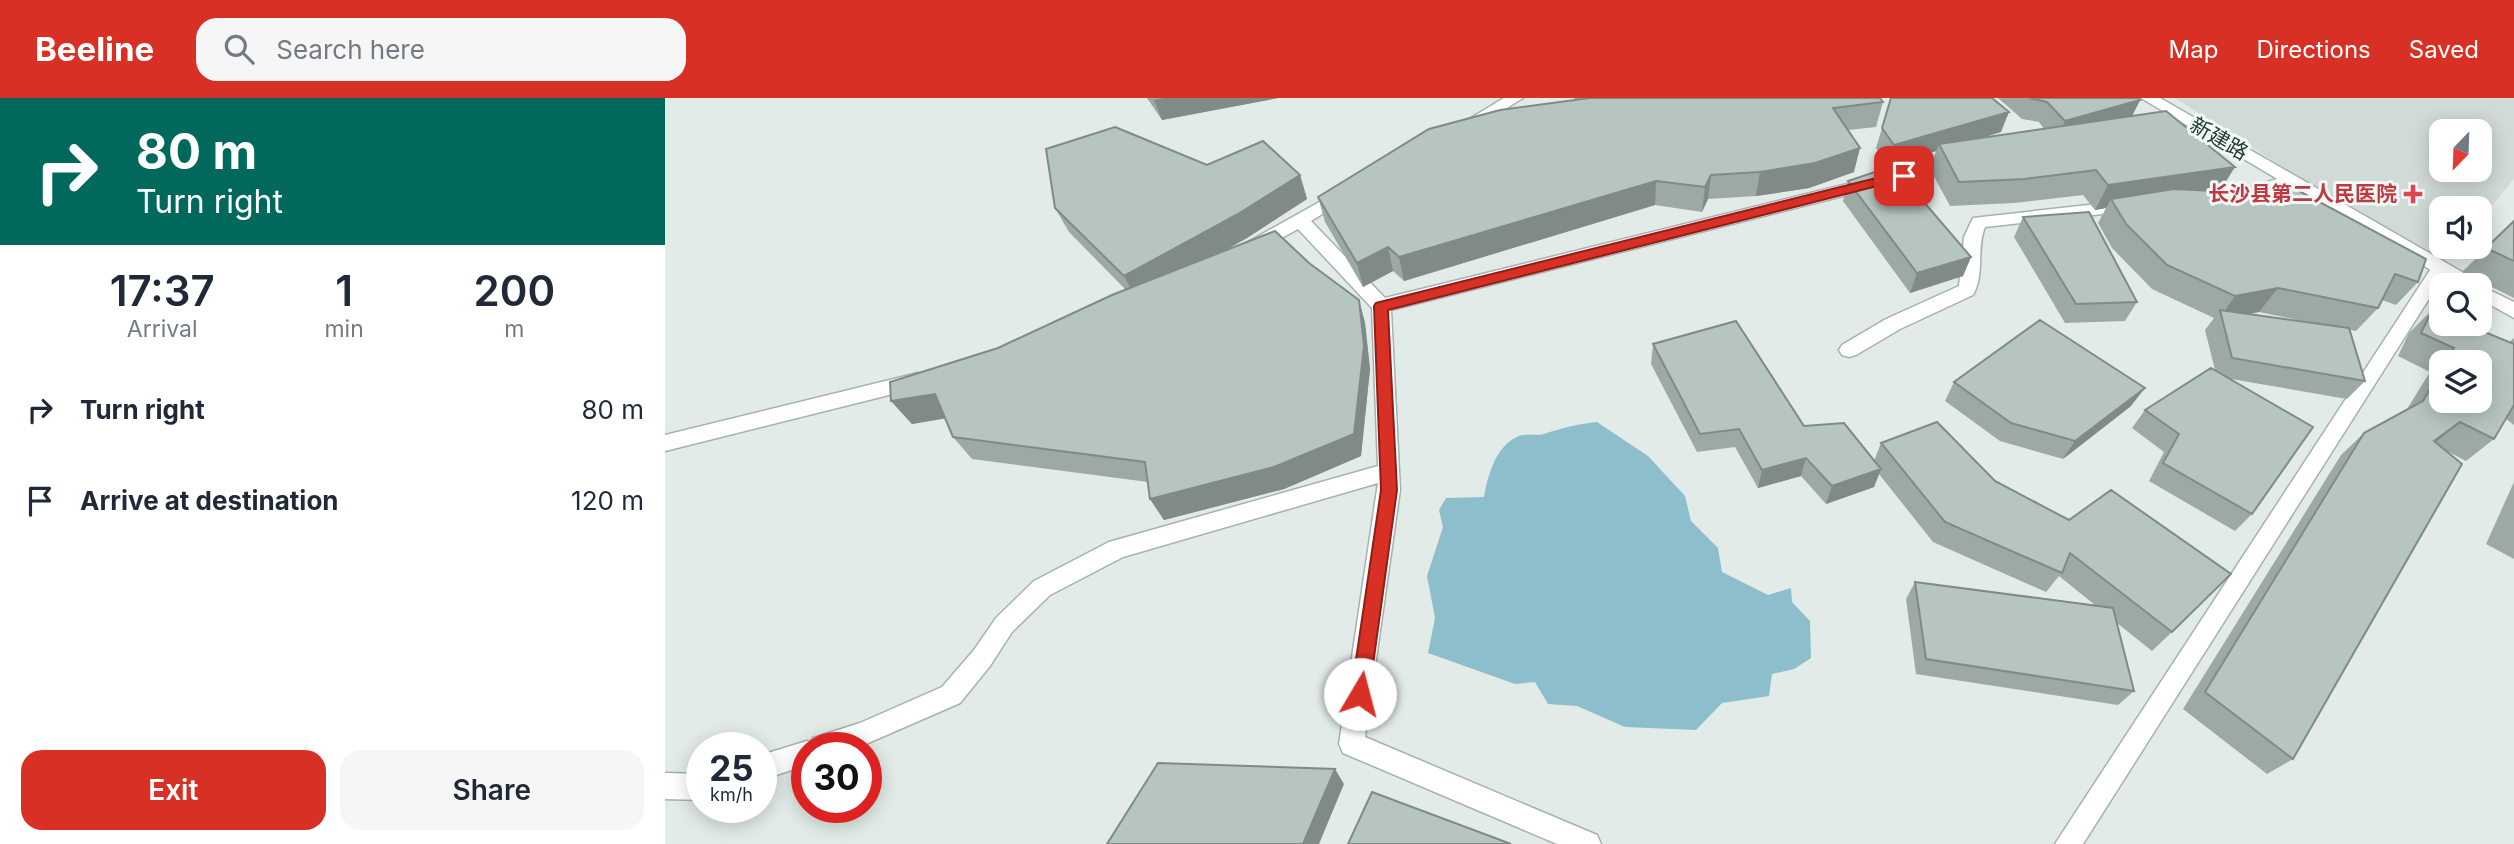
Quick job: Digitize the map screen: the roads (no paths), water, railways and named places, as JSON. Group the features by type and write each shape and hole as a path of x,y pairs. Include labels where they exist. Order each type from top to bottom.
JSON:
{"street":[{"path":"1444,139 1515,98"},
{"name":"新建路","path":"2148,98 2449,273"},
{"path":"2161,125 2187,120"},
{"path":"1381,306 1971,159"},
{"path":"2210,198 2248,194 2289,180"},
{"path":"1242,253 1360,186"},
{"path":"1849,350 1893,324 1967,290 1972,276 1972,230 1979,222 2146,205"},
{"path":"1300,220 1381,306 1389,490 1352,744 1588,844"},
{"path":"2068,844 2440,268"},
{"path":"2492,298 2514,311"},
{"path":"665,443 937,377"},
{"path":"868,732 951,695 982,658 1004,625 1042,588 1117,549 1388,472"},
{"path":"665,786 686,787"}],"water":[{"path":"1597,422 1648,456 1685,496 1691,521 1718,548 1722,572 1768,595 1791,588 1792,602 1810,621 1811,658 1794,669 1772,674 1769,696 1722,703 1696,730 1625,727 1577,706 1548,704 1535,682 1515,684 1428,653 1435,618 1427,576 1443,527 1439,510 1446,498 1484,497 1490,471 1498,455 1517,437"}],"place":[{"name":"长沙县第二人民医院","path":"2413,194"}]}
